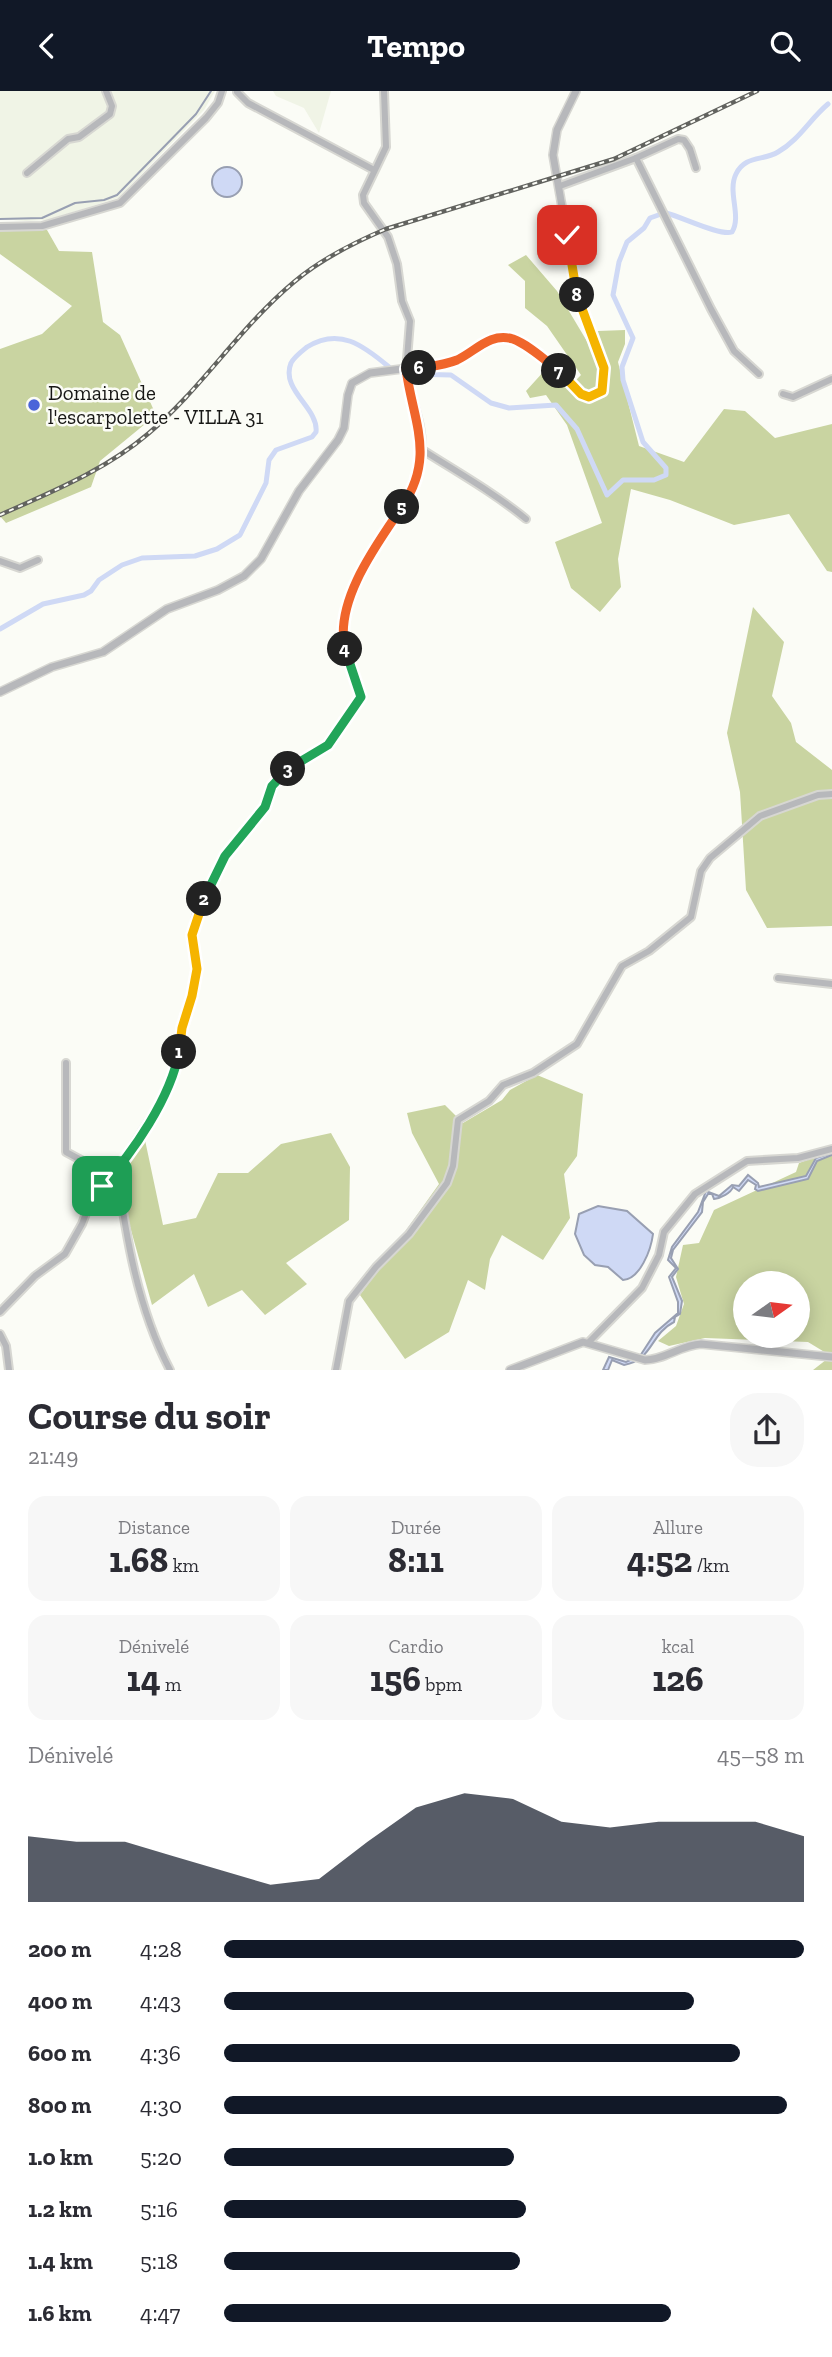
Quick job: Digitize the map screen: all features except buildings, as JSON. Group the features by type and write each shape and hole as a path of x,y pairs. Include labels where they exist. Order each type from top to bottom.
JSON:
{"street":[{"path":"27,173 68,139 79,137 110,114 112,106 106,91"},
{"path":"0,227 43,226 120,203 206,118 218,103 222,91"},
{"path":"384,91 387,140 385,152 363,195 364,203 388,237 397,264 402,301 410,321 407,359 410,362 426,363 430,367"},
{"path":"0,692 52,667 103,652 167,609 231,584 244,576 261,559 299,491 338,440 344,428 352,383 370,373 430,367 460,359 490,339 499,337 525,345 565,375 581,394 589,397 602,391 604,368 579,304 553,155 554,142 576,91"},
{"path":"237,92 248,103 374,170"},
{"path":"560,185 636,158 678,139 684,140 690,149 696,168"},
{"path":"636,158 710,309 734,351 759,374"},
{"path":"0,1311 35,1276 65,1254 82,1224 91,1200 117,1170 159,1105 174,1074 197,969 192,935 196,916 225,856 265,807 272,786 290,767 328,745 361,697 344,644 350,601 357,577 410,495 417,476 421,449 406,369"},
{"path":"783,394 793,397 832,379"},
{"path":"421,449 486,492 506,501 526,519"},
{"path":"0,561 20,568 38,560"},
{"path":"336,1370 349,1301 376,1267 409,1234 447,1183 453,1166 458,1120 489,1101 503,1085 533,1073 576,1044 622,966 677,931 691,917 701,871 710,858 760,816 818,795 832,794"},
{"path":"778,978 832,983"},
{"path":"66,1063 66,1151 111,1176"},
{"path":"510,1370 588,1343 642,1289 659,1255 664,1232 695,1194 718,1178 747,1161 798,1158 832,1149"},
{"path":"117,1170 132,1257 159,1348 170,1370"},
{"path":"0,1334 6,1346 9,1370"},
{"path":"588,1343 652,1360 682,1347 701,1344 832,1357"}],"shaded area":[{"path":"0,91 215,91 204,110 118,198 47,220 26,221 0,219"},
{"path":"273,91 331,91 319,133 304,108 276,96"}],"green space":[{"path":"0,230 47,230 59,251 92,252 103,322 120,335 156,415 100,461 91,487 6,523 0,516 0,349 42,334 72,306 0,254"},
{"path":"526,255 557,291 588,343 598,331 625,330 625,344 618,362 639,446 684,462 724,409 745,411 775,438 832,424 832,572 827,571 789,514 734,525 670,500 631,489 618,559 621,587 600,612 571,588 555,542 602,523 567,425 546,395 530,398 526,391 545,370 576,380 581,375 547,326 525,308 525,281 508,265"},
{"path":"753,607 784,642 772,696 791,723 796,742 832,770 832,926 767,928 746,890 740,792 727,733"},
{"path":"537,1075 583,1094 577,1156 564,1174 570,1218 543,1260 502,1235 490,1259 485,1290 468,1280 449,1332 405,1359 360,1295 439,1184 412,1133 407,1113 445,1105 463,1123 502,1100 510,1090"},
{"path":"331,1133 350,1167 349,1220 286,1263 307,1284 265,1315 242,1290 208,1307 194,1274 152,1305 129,1223 123,1173 145,1140 163,1225 196,1218 218,1173 248,1173 281,1144"},
{"path":"832,1151 832,1370 813,1370 831,1356 810,1343 810,1271 733,1271 733,1339 705,1338 669,1346 658,1341 676,1326 684,1304 676,1277 683,1245 699,1243 714,1210 796,1172 799,1163"}],"water":[{"path":"227,167 233,168 241,176 241,188 233,196 227,197 221,196 213,188 212,182 213,176 221,168"},
{"path":"832,1153 817,1161 808,1179 758,1191 755,1189 756,1185 748,1180 739,1191 733,1187 720,1198 714,1199 712,1194 708,1194 703,1202 702,1212 673,1250 671,1258 678,1269 672,1277 682,1301 680,1314 641,1357 624,1365 612,1360 608,1370 603,1370 609,1357 626,1362 640,1356 655,1333 678,1313 678,1302 669,1277 676,1268 668,1260 672,1247 698,1212 706,1191 719,1196 732,1185 739,1186 748,1175 759,1187 806,1176 816,1158"},
{"path":"598,1206 627,1211 653,1234 644,1263 635,1275 629,1278 623,1280 608,1267 595,1265 584,1255 575,1234 579,1214"}],"waterway":[{"path":"0,219 42,218 75,203 104,200 117,195 196,114 211,91"},
{"path":"666,213 710,229 732,232 736,219 733,188 740,168 749,161 772,155 785,147 828,104"},
{"path":"409,374 451,375 491,403 509,408 556,405 577,429 607,495 623,480 654,480 666,475 666,468 643,442 623,380 622,367 633,338 613,295 619,262 627,242 644,228 650,218 664,213"},
{"path":"0,629 43,604 84,595 91,591 99,580 122,565 142,558 195,556 217,549 240,535 266,483 269,460 276,450 312,437 316,432 312,415 295,390 289,373 292,361 307,347 330,339 350,341 389,367"}],"railway":[{"path":"0,515 78,479 115,458 149,433 186,397 274,300 304,274 338,252 386,229 614,159 757,91"}],"place":[{"name":"Domaine de l'escarpolette - VILLA 31","path":"34,405"}],"route":[{"path":"102,1186 135,1145 174,1074 197,969 192,935 196,916 211,881 225,856 265,807 272,786 290,767 328,745 361,697 360,687 348,661 344,628 357,577 410,495 417,476 421,436 406,369 449,363 460,359 490,339 499,337 525,345 565,375 581,394 589,397 602,391 604,368 593,334 579,304 567,235"}]}
